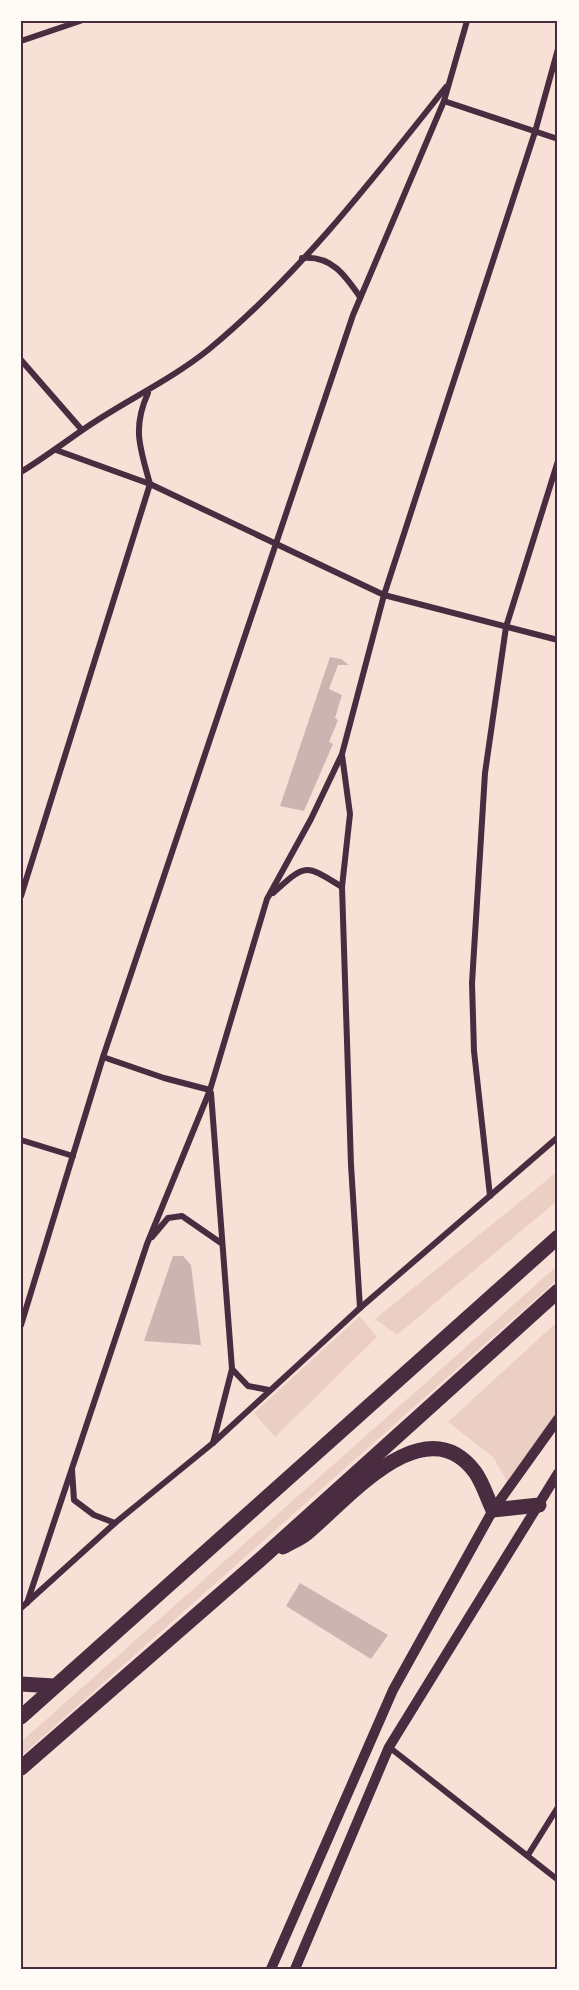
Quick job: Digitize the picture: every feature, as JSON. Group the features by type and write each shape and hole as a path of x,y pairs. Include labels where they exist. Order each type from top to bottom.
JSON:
{"highway":[{"path":"21,1717 558,1237"},
{"path":"21,1768 262,1558 558,1291"},
{"path":"262,1558 305,1535 375,1474 409,1452 424,1448 443,1450 475,1472 493,1510 538,1505"},
{"path":"21,1684 54,1686"}],"street":[{"path":"21,41 80,21"},
{"path":"21,1325 103,1057 360,297 444,101 467,21"},
{"path":"27,1603 147,1244 210,1090 267,898 311,819 342,754 384,595 535,132 558,49"},
{"path":"21,472 82,430 149,392 207,351 261,303 380,170 449,83"},
{"path":"444,101 558,139"},
{"path":"302,258 316,257 328,261 348,279 360,297"},
{"path":"21,360 82,430"},
{"path":"21,896 150,484 137,435 140,411 149,392"},
{"path":"56,450 150,484 384,595 558,640"},
{"path":"490,1196 474,1052 472,983 485,773 506,627 558,461"},
{"path":"342,754 350,814 342,887 351,1166 360,1308"},
{"path":"267,898 296,871 312,869 342,887"},
{"path":"103,1057 164,1078 210,1090"},
{"path":"210,1090 232,1369 213,1443"},
{"path":"21,1608 115,1523 213,1443 360,1308 558,1137"},
{"path":"21,1140 73,1156"},
{"path":"147,1244 168,1218 182,1216 221,1243"},
{"path":"232,1369 248,1386 269,1390"},
{"path":"271,1969 393,1690 493,1510 558,1419"},
{"path":"72,1467 74,1500 94,1515 115,1523"},
{"path":"295,1969 389,1747 558,1473"},
{"path":"389,1747 528,1854 558,1880"},
{"path":"528,1854 558,1807"}],"shaded area":[{"path":"558,1171 558,1200 397,1335 375,1319"},
{"path":"558,1265 558,1279 21,1756 21,1742"},
{"path":"360,1316 377,1337 275,1437 254,1413"},
{"path":"558,1321 558,1418 507,1481 493,1457 448,1422"}],"building":[{"path":"330,657 341,659 349,665 338,665 329,689 342,695 335,718 338,720 329,742 333,744 304,811 280,806"},
{"path":"173,1256 183,1256 191,1265 201,1345 144,1341"},
{"path":"300,1583 388,1635 371,1659 286,1606"}]}
